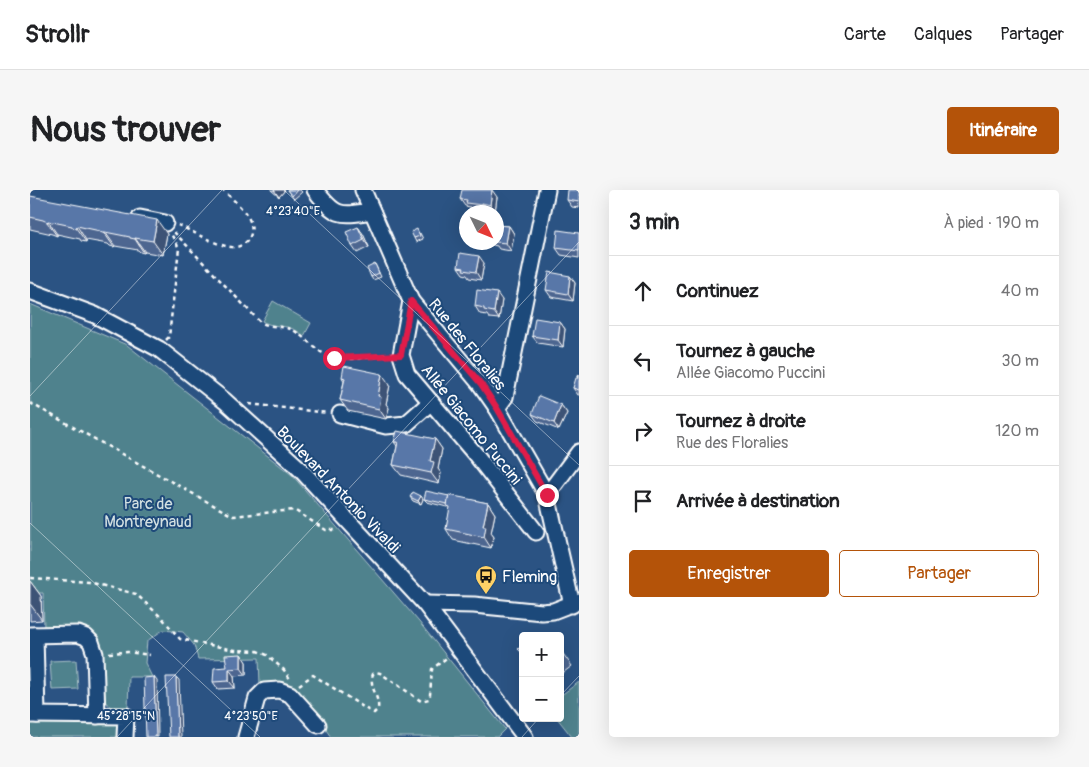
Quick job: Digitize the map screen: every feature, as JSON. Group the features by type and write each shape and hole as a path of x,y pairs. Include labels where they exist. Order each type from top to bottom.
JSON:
{"street":[{"path":"315,190 333,211 344,214 372,211"},
{"name":"Rue des Floralies","path":"363,190 411,301 481,384 547,495 576,603"},
{"path":"497,408 505,397 547,190"},
{"path":"126,216 165,223"},
{"name":"Boulevard Antonio Vivaldi","path":"30,292 95,315 159,349 225,401 300,469 425,604 525,737"},
{"name":"Allée Giacomo Puccini","path":"411,301 401,355 407,374 476,456 536,532"},
{"path":"340,414 386,426 406,424 431,402"},
{"path":"547,495 579,452"},
{"path":"425,604 474,605 542,612 553,611 576,603"},
{"path":"97,716 95,654 91,642 86,637 78,634 32,635 33,715 97,716 126,716 126,737"},
{"path":"246,737 257,698 264,691 279,690 290,694 318,725"}],"path":[{"path":"165,223 171,222 233,248 245,244 250,237 252,227 249,218 240,206 223,190"},
{"path":"159,349 169,337 179,248 165,223"},
{"path":"165,223 266,326 285,327 292,330 322,352 334,358 401,355"},
{"path":"225,401 340,414"},
{"path":"30,403 233,516 294,510 326,530 357,530"},
{"path":"30,578 89,582 136,594 163,619 180,640 235,650 257,651 267,655 275,662 292,682"},
{"path":"95,654 128,652 150,654"},
{"path":"295,688 313,675 371,712 374,712 378,709 379,704 371,682 373,674 376,672 380,673 421,701 426,701 430,695 432,669 444,660"}],"green space":[{"path":"273,301 311,323 304,336 298,331 287,327 267,324 262,321"},
{"name":"Parc de Montreynaud","path":"30,304 127,345 292,475 419,622 505,729 497,737 331,737 307,703 260,685 259,658 198,659 194,645 183,632 163,630 147,641 145,663 152,677 129,677 128,709 112,708 103,700 93,633 81,625 44,628 43,593 30,593"},
{"path":"76,660 78,689 52,690 50,661"},
{"path":"579,682 579,737 572,737 560,722 564,722 564,693"},
{"path":"119,718 119,737 30,737 30,720"}],"building":[{"path":"287,190 297,190 292,196"},
{"path":"462,190 492,190 490,205 466,203 467,200 460,199"},
{"path":"568,190 579,190 579,202 567,200"},
{"path":"30,196 157,220 153,241 105,232 105,234 100,231 77,226 76,228 30,217"},
{"path":"504,226 509,226 506,243 504,243"},
{"path":"358,227 364,240 352,246 346,232"},
{"path":"417,229 420,236 414,238 411,232"},
{"path":"558,230 579,233 579,251 556,248"},
{"path":"460,253 479,256 476,272 463,270 464,268 458,267"},
{"path":"375,264 379,273 371,277 367,268"},
{"path":"549,272 570,276 568,294 546,290"},
{"path":"477,290 497,293 494,312 475,306"},
{"path":"535,318 560,322 558,340 532,336"},
{"path":"344,366 382,374 378,396 381,397 379,409 340,400 345,378 342,377"},
{"path":"579,374 579,390 573,388"},
{"path":"539,396 561,405 554,423 532,414"},
{"path":"397,431 435,439 430,461 434,462 431,473 393,465 398,442 394,442"},
{"path":"426,491 449,496 447,504 424,499"},
{"path":"413,492 421,496 418,501 410,497"},
{"path":"449,495 488,503 483,526 486,526 484,537 446,529 450,507 447,506"},
{"path":"241,654 241,668 229,669 229,681 213,682 214,668 227,667 225,655"},
{"path":"154,677 156,737 146,737 144,678"},
{"path":"166,677 176,677 178,737 169,737"}],"place":[{"name":"Fleming","path":"486,595"}],"route":[{"path":"334,358 401,355 411,301 481,384 547,495"}]}
